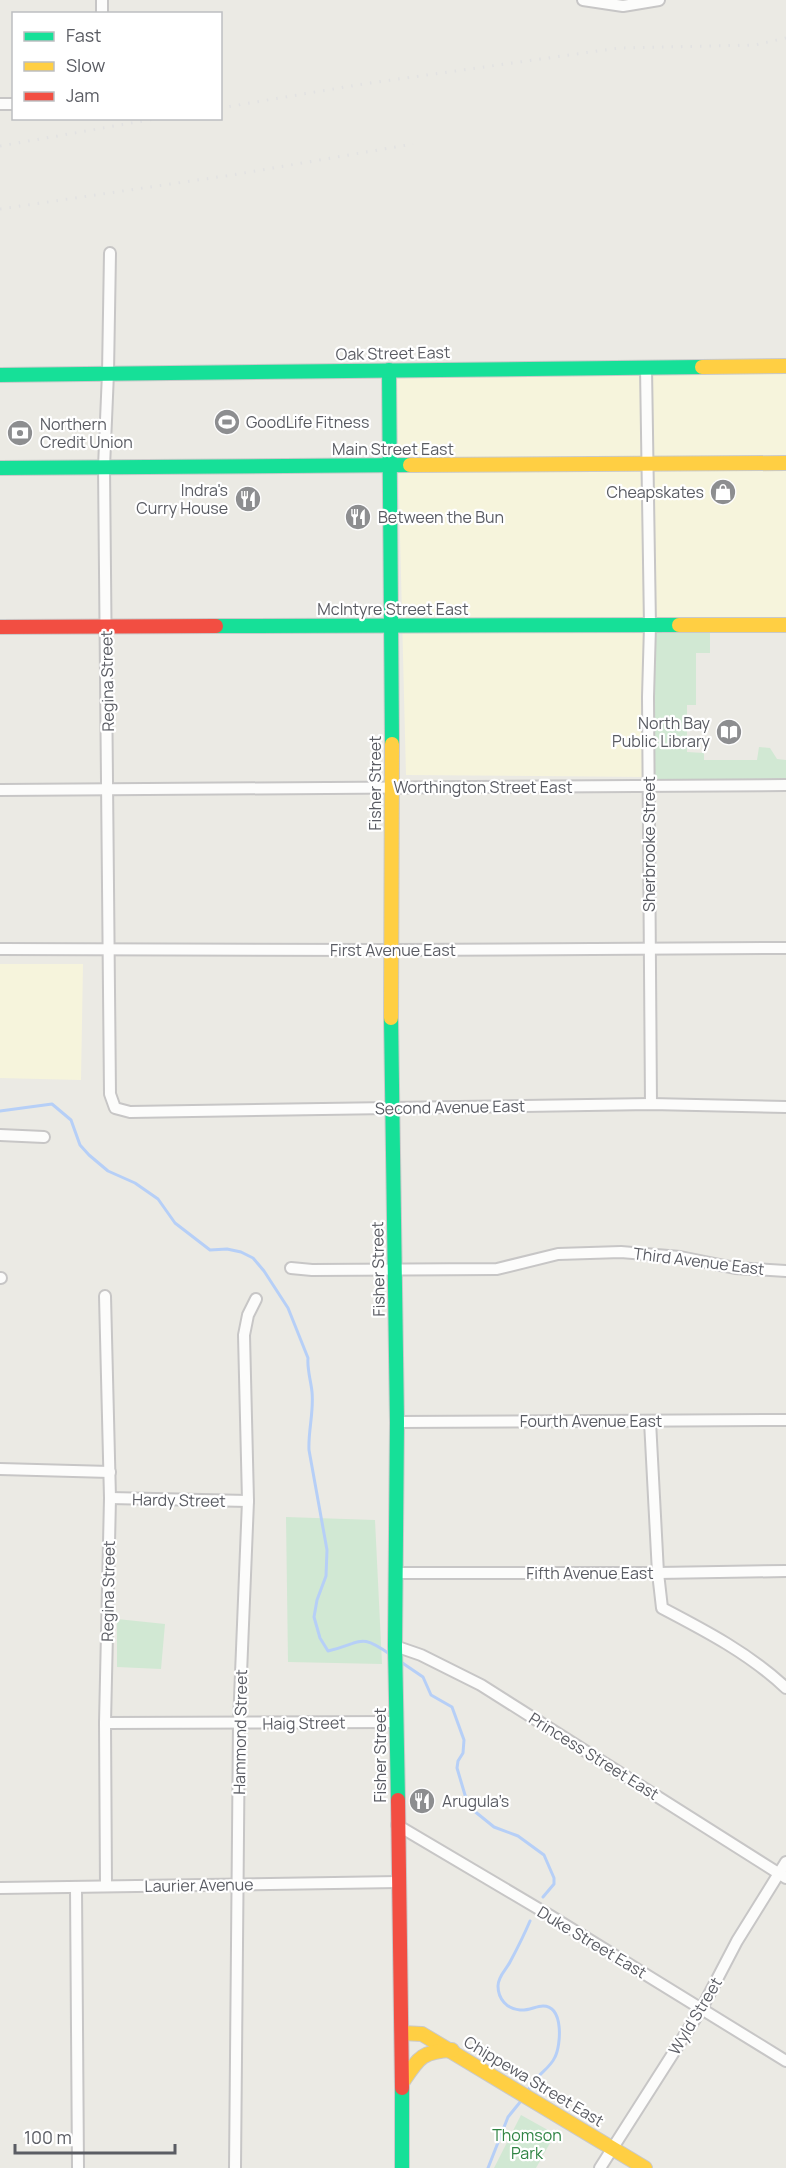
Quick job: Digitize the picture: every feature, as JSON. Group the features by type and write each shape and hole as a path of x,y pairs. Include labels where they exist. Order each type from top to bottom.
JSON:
{"main road":[{"name":"Oak Street East","path":"0,375 786,366"},
{"name":"Fisher Street","path":"389,370 392,787 390,950 397,1422 395,1651 402,2033 402,2168"},
{"name":"Main Street East","path":"0,468 786,463"},
{"name":"McIntyre Street East","path":"0,627 786,625"},
{"name":"Chippewa Street East","path":"402,2033 422,2034 452,2050 645,2168"},
{"path":"402,2083 422,2055 433,2050 452,2050"}],"street":[{"path":"582,0 623,6 659,0"},
{"name":"Regina Street","path":"110,253 104,467 110,1094 115,1108"},
{"name":"Sherbrooke Street","path":"646,368 650,626 648,787 651,1104"},
{"name":"Worthington Street East","path":"0,790 786,785"},
{"name":"First Avenue East","path":"0,949 786,948"},
{"name":"Second Avenue East","path":"115,1108 130,1112 651,1104 786,1107"},
{"path":"0,1135 44,1137"},
{"name":"Third Avenue East","path":"291,1268 497,1269 558,1254 621,1252 680,1257 735,1268 786,1271"},
{"name":"Regina Street","path":"105,1296 110,1472 105,1723 106,1886"},
{"name":"Hammond Street","path":"236,2168 239,1724 248,1502 244,1335 248,1315 256,1299"},
{"name":"Fourth Avenue East","path":"397,1422 786,1420"},
{"path":"650,1421 658,1574 662,1608 698,1626 764,1666 786,1688"},
{"path":"0,1469 110,1472"},
{"name":"Hardy Street","path":"110,1498 248,1502"},
{"name":"Fifth Avenue East","path":"395,1573 658,1574 786,1571"},
{"name":"Princess Street East","path":"395,1651 421,1655 481,1685 783,1876"},
{"name":"Haig Street","path":"105,1723 396,1722"},
{"name":"Duke Street East","path":"397,1825 786,2061"},
{"name":"Wyld Street","path":"600,2168 702,2008 737,1941 783,1876 786,1862"},
{"name":"Laurier Avenue","path":"0,1888 398,1882"},
{"path":"76,1888 78,2168"}],"shaded area":[{"path":"786,371 786,624 650,626 648,777 406,775 396,376"},
{"path":"0,964 83,964 81,1080 0,1078"}],"green space":[{"path":"650,626 710,626 710,653 696,653 696,705 687,705 687,752 704,753 704,760 757,760 759,747 770,748 777,759 786,760 786,785 648,787"},
{"path":"286,1517 375,1520 382,1664 288,1662"},
{"path":"117,1619 165,1624 161,1669 117,1667"},
{"name":"Thomson Park","path":"521,2115 555,2134 536,2168 494,2168"}],"waterway":[{"path":"0,1111 52,1104 71,1120 80,1145 108,1171 135,1183 158,1199 175,1223 210,1250 227,1249 241,1252 253,1258 264,1271 288,1308 308,1358 312,1388 309,1450 327,1550 326,1576 317,1600 314,1617 320,1638 328,1651 360,1641 372,1644 391,1655"},
{"path":"401,1662 423,1677 431,1695 452,1707 464,1740 463,1753 457,1768 465,1795 473,1810 494,1827 518,1836 544,1855 554,1878 554,1884 543,1897"},
{"path":"526,2093 549,2066 559,2044 559,2027 555,2012 543,2006 526,2010 511,2008 504,2002 498,1991 499,1979 513,1957 530,1921"},
{"path":"488,2168 508,2117 521,2101"}],"railway":[{"path":"222,108 363,84 619,48 755,45 786,38"},
{"path":"0,146 149,120"},
{"path":"0,209 232,175 413,144"}],"traffic: fast":[{"path":"0,375 702,367"},
{"path":"389,370 392,744"},
{"path":"0,468 410,465"},
{"path":"216,626 679,625"},
{"path":"391,1018 397,1422 395,1646 398,1800"},
{"path":"402,2088 402,2168"}],"traffic: slow":[{"path":"702,367 786,366"},
{"path":"410,465 786,463"},
{"path":"679,625 786,625"},
{"path":"391,1018 392,744"},
{"path":"402,2033 422,2034 645,2168"},
{"path":"402,2083 421,2058 433,2052 452,2050"}],"traffic: jam":[{"path":"0,627 216,626"},
{"path":"398,1800 402,2088"}],"place":[{"name":"GoodLife Fitness","path":"227,422"},
{"name":"Northern Credit Union","path":"20,433"},
{"name":"Cheapskates","path":"723,492"},
{"name":"Indra's Curry House","path":"248,499"},
{"name":"Between the Bun","path":"358,517"},
{"name":"North Bay Public Library","path":"729,732"},
{"name":"Arugula’s","path":"422,1801"}]}
